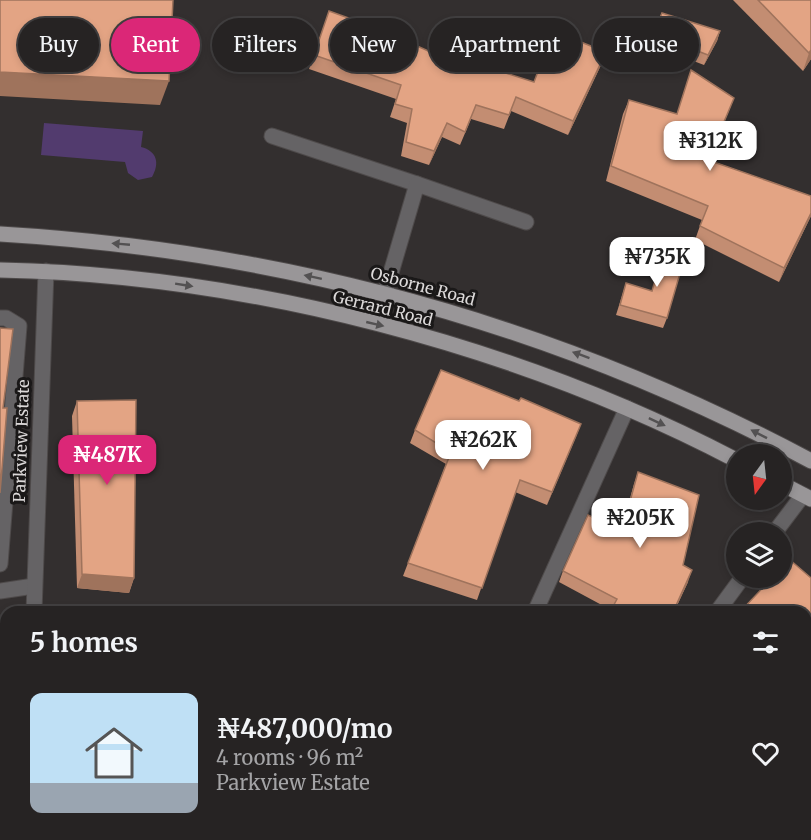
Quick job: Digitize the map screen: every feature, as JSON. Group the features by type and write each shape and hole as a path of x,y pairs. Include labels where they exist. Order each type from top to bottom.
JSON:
{"main road":[{"name":"Osborne Road","path":"0,234 136,246 310,276 385,293 506,328 604,364 682,397 811,461"},
{"name":"Gerrard Road","path":"0,270 133,278 191,286 412,333 503,360 586,390 726,455"},
{"path":"792,489 807,497"}],"street":[{"path":"272,136 526,222"},
{"path":"385,293 417,184"},
{"name":"Parkview Estate","path":"34,606 46,271"},
{"path":"0,318 6,318 19,326 0,564"},
{"path":"538,606 627,408"},
{"path":"784,522 807,497"},
{"path":"0,591 34,585"},
{"path":"721,606 735,588"}],"shaded area":[{"path":"44,123 143,131 141,147 151,151 156,158 156,167 152,177 138,180 128,173 125,162 41,155"}],"building":[{"path":"0,0 173,0 172,18 111,18 111,72 169,72 169,81 0,72"},
{"path":"758,0 811,0 811,50 809,53"},
{"path":"329,11 348,18 330,18 330,61 318,56 318,43"},
{"path":"662,13 678,18 660,18"},
{"path":"699,24 720,31 708,55 699,52"},
{"path":"581,42 593,47 593,72 596,72 573,121 516,97 509,115 476,105 465,132 447,123 434,151 406,142 412,109 395,104 401,85 363,72 417,72 417,46 429,51 429,72 503,72 534,82 538,72 581,72"},
{"path":"690,72 694,72 734,98 708,160 811,196 811,213 784,268 700,226 708,206 611,166 629,100 677,114"},
{"path":"664,250 685,256 667,318 620,305 626,283 652,291"},
{"path":"0,328 13,329 3,408 7,408 0,493"},
{"path":"441,370 519,401 521,398 581,424 552,492 520,480 482,588 408,563 451,452 415,430"},
{"path":"136,400 134,578 82,574 77,401"},
{"path":"638,472 699,495 683,565 692,570 676,606 613,606 617,599 563,571 588,515 622,531"},
{"path":"792,562 811,578 811,606 746,606 763,588 792,588"}]}
